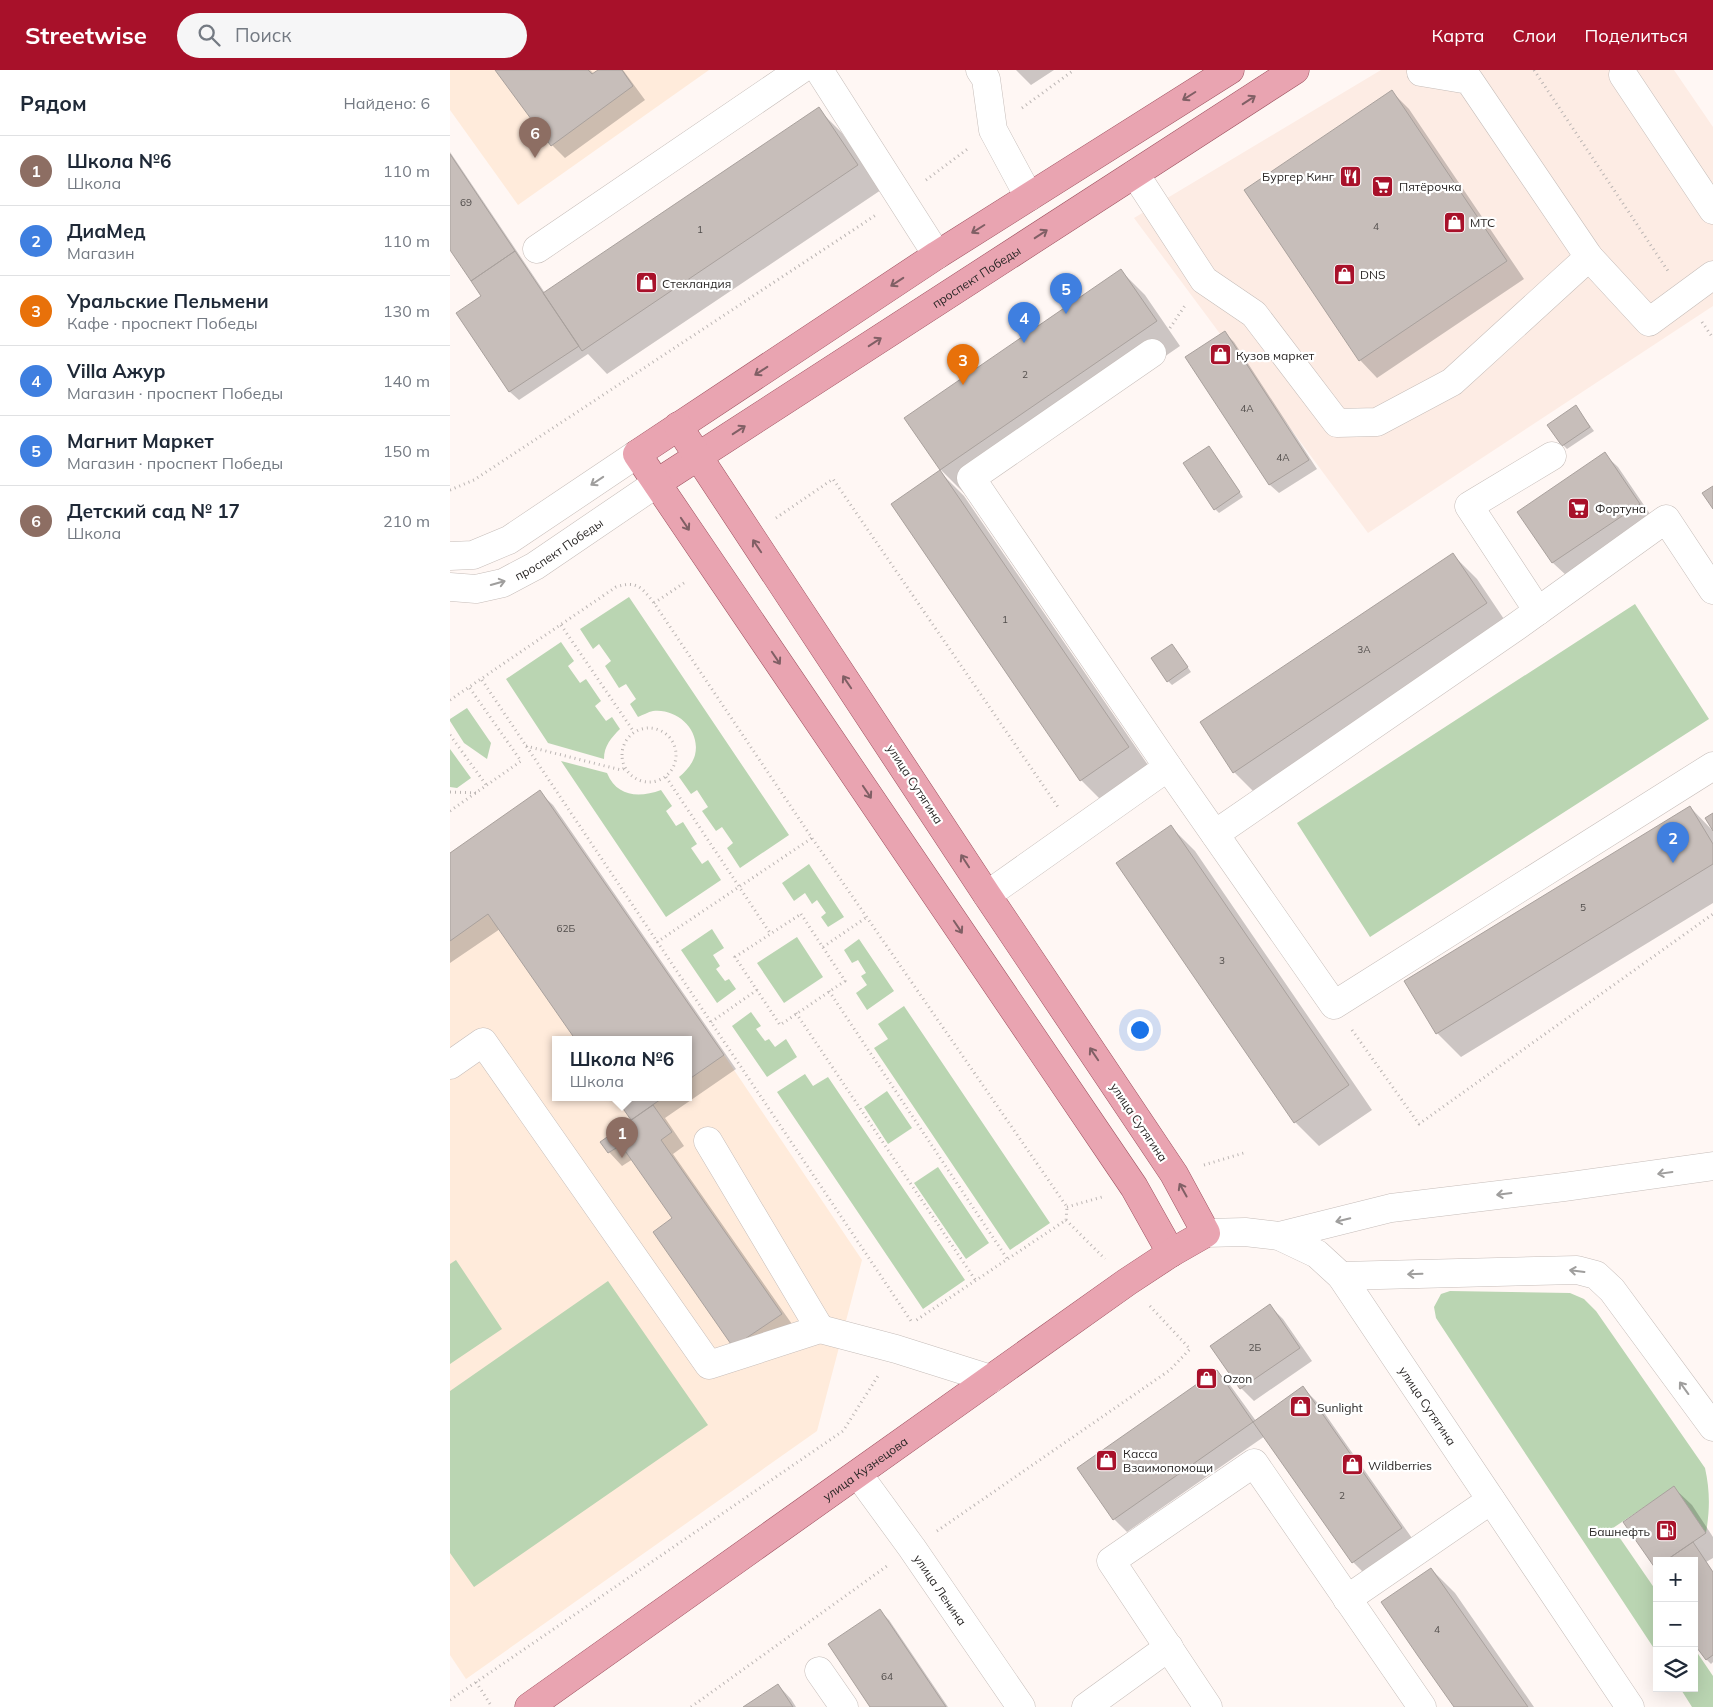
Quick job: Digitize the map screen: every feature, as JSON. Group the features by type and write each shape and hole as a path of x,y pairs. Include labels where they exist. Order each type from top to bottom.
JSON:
{"main road":[{"path":"1171,1253 1134,1186 637,454 937,255 1230,70"},
{"name":"проспект Победы","path":"657,483 1295,70"},
{"name":"улица Сутягина","path":"678,426 987,895 1174,1174 1206,1233"},
{"name":"улица Кузнецова","path":"529,1707 991,1379 1171,1253 1206,1233"}],"street":[{"path":"537,249 800,70"},
{"path":"819,70 937,255"},
{"path":"980,70 986,79 993,130 1029,197"},
{"path":"1421,72 1469,80 1589,257 1649,322 1713,276"},
{"path":"1623,75 1713,210"},
{"path":"1135,174 1204,280 1254,314 1337,423 1377,422 1452,382 1589,257"},
{"path":"1152,353 971,478 1168,767 1334,1005 1713,766"},
{"path":"450,556 474,556 509,540 637,454"},
{"path":"1538,610 1468,506 1552,456"},
{"name":"проспект Победы","path":"450,587 476,589 503,583 535,566 657,483"},
{"path":"1215,834 1538,610 1666,518 1713,590"},
{"path":"987,895 1168,767"},
{"path":"450,1065 483,1042 709,1366 820,1329 896,1349 991,1379"},
{"path":"708,1141 820,1329"},
{"path":"1279,1236 1391,1208 1564,1187 1713,1166"},
{"name":"улица Сутягина","path":"1206,1233 1246,1232 1279,1236 1317,1254 1341,1276 1630,1707"},
{"path":"1341,1276 1577,1270 1596,1275 1612,1290 1713,1427"},
{"path":"1208,1707 1111,1561 1254,1463 1422,1707"},
{"name":"улица Ленина","path":"858,1474 912,1548 1021,1707"},
{"path":"1347,1599 1491,1500"},
{"path":"1086,1707 1169,1648"},
{"path":"819,1671 844,1707"}],"path":[{"path":"450,490 474,480 901,198 1074,70"},
{"path":"1534,70 1713,338"},
{"path":"1152,353 1204,280"},
{"path":"750,536 833,479 1076,832"},
{"path":"654,603 712,563"},
{"path":"450,700 616,587 627,583 640,586 654,603 812,838 1067,1208 1066,1220 976,1282 912,1323 482,680"},
{"path":"561,624 634,732"},
{"path":"450,811 521,761 469,687"},
{"path":"648,728 661,730 672,739 676,752 674,766 666,777 651,782 643,781 635,779 624,768 621,755 625,741 634,732 648,728"},
{"path":"450,735 487,786"},
{"path":"525,746 621,770 624,768"},
{"path":"666,777 770,933"},
{"path":"450,792 477,793"},
{"path":"657,942 812,838"},
{"path":"801,914 845,981 780,1025 735,957 770,933 801,914"},
{"path":"1334,1005 1419,1124 1713,914"},
{"path":"823,947 868,917"},
{"path":"711,1022 757,990"},
{"path":"829,991 1008,1260"},
{"path":"796,1013 976,1282"},
{"path":"450,1700 843,1431 896,1349"},
{"path":"476,1682 492,1707"}],"shaded area":[{"path":"450,70 709,70 518,205 450,110"},
{"path":"1381,70 1674,70 1713,127 1713,306 1368,533 1134,218"},
{"path":"540,790 724,1055 862,1260 817,1431 466,1679 450,1655 450,853"}],"green space":[{"path":"629,597 789,835 740,868 727,848 733,843 722,827 716,831 702,811 708,807 697,790 691,794 679,777 688,768 695,755 696,746 691,729 685,722 671,713 651,711 638,717 630,704 636,699 626,684 619,688 605,666 611,661 599,644 593,649 580,629"},
{"path":"1635,604 1709,719 1370,937 1297,823"},
{"path":"561,642 574,661 568,666 580,683 586,679 601,701 595,706 606,721 612,717 620,729 609,742 605,750 604,759 548,743 506,679"},
{"path":"467,708 491,743 487,759 464,743 450,721 450,719"},
{"path":"450,749 471,778 457,788 450,787"},
{"path":"561,761 607,773 617,787 630,794 653,793 661,790 672,806 666,811 676,826 683,822 697,844 691,848 702,864 708,860 721,880 666,917"},
{"path":"809,864 844,917 828,927 821,917 826,913 817,900 812,904 805,893 794,901 782,883"},
{"path":"712,929 724,948 713,955 720,966 716,969 725,981 729,979 736,989 717,1003 681,950"},
{"path":"797,937 823,977 784,1003 757,963"},
{"path":"859,939 894,991 867,1010 856,993 867,985 861,976 866,973 858,960 852,963 844,950"},
{"path":"904,1006 1050,1223 1010,1250 874,1048 888,1039 878,1024"},
{"path":"751,1012 761,1026 756,1029 765,1041 769,1039 775,1047 786,1039 797,1057 767,1077 732,1026"},
{"path":"805,1074 813,1086 828,1077 965,1280 923,1309 777,1092"},
{"path":"887,1091 912,1128 888,1144 864,1107"},
{"path":"938,1167 989,1243 966,1259 914,1183"},
{"path":"456,1260 502,1329 450,1364 450,1264"},
{"path":"608,1281 708,1425 474,1587 450,1553 450,1391"},
{"path":"1450,1291 1570,1293 1584,1299 1596,1311 1705,1468 1709,1500 1706,1533 1674,1487 1613,1528 1653,1586 1653,1647 1436,1318 1434,1307 1441,1294"},
{"path":"1698,1654 1713,1676 1713,1707 1692,1707 1683,1692 1698,1692"}],"building":[{"path":"495,70 588,70 592,74 598,70 622,70 633,86 551,146"},
{"path":"1392,90 1507,261 1359,361 1244,190"},
{"path":"819,107 858,165 582,351 543,293"},
{"path":"450,154 515,251 471,281 450,250"},
{"path":"515,251 579,346 509,392 456,313 481,296 471,281"},
{"path":"1121,269 1157,321 940,470 904,418"},
{"path":"1225,331 1309,460 1269,485 1185,357"},
{"path":"1576,405 1590,427 1562,446 1547,425"},
{"path":"1209,446 1240,492 1214,510 1183,463"},
{"name":"Фортуна","path":"1605,452 1640,504 1552,563 1517,512"},
{"path":"940,470 1129,747 1080,781 891,504"},
{"path":"1713,486 1713,509 1702,493"},
{"path":"1453,553 1487,603 1233,773 1200,722"},
{"path":"1172,644 1188,667 1167,682 1151,658"},
{"path":"540,790 724,1055 692,1077 692,1036 573,1036 488,914 450,941 450,853"},
{"path":"1690,806 1713,844 1713,864 1436,1034 1404,981"},
{"path":"1713,813 1713,831 1705,818"},
{"path":"1171,825 1349,1085 1294,1123 1116,863"},
{"path":"618,1101 658,1101 631,1120"},
{"path":"653,1105 672,1132 661,1140 782,1314 733,1347 653,1232 672,1218 621,1145 608,1153 600,1142"},
{"path":"1270,1304 1300,1348 1240,1389 1210,1346"},
{"path":"1217,1370 1253,1422 1113,1520 1077,1468"},
{"path":"1303,1386 1402,1528 1352,1563 1253,1422"},
{"path":"1674,1486 1706,1533 1671,1557 1653,1557 1653,1565 1623,1522"},
{"path":"1693,1542 1713,1572 1713,1655 1706,1660 1698,1649 1698,1557 1671,1557"},
{"path":"1431,1568 1528,1707 1454,1707 1418,1656 1381,1602"},
{"path":"880,1609 946,1707 870,1707 828,1644"},
{"path":"778,1684 793,1707 743,1707"}],"place":[{"name":"Детский сад № 17","path":"535,158"},
{"name":"Бургер Кинг","path":"1350,176"},
{"name":"Пятёрочка","path":"1383,186"},
{"name":"МТС","path":"1454,222"},
{"name":"DNS","path":"1344,274"},
{"name":"Стекландия","path":"646,283"},
{"name":"Магнит Маркет","path":"1066,314"},
{"name":"Villa Ажур","path":"1024,343"},
{"name":"Кузов маркет","path":"1220,355"},
{"name":"Уральские Пельмени","path":"963,385"},
{"name":"Фортуна","path":"1579,508"},
{"name":"ДиаМед","path":"1673,863"},
{"name":"Школа №6","path":"622,1158"},
{"name":"Ozon","path":"1207,1378"},
{"name":"Sunlight","path":"1301,1407"},
{"name":"Касса Взаимопомощи","path":"1107,1460"},
{"name":"Wildberries","path":"1352,1465"},
{"name":"Башнефть","path":"1666,1531"}]}
